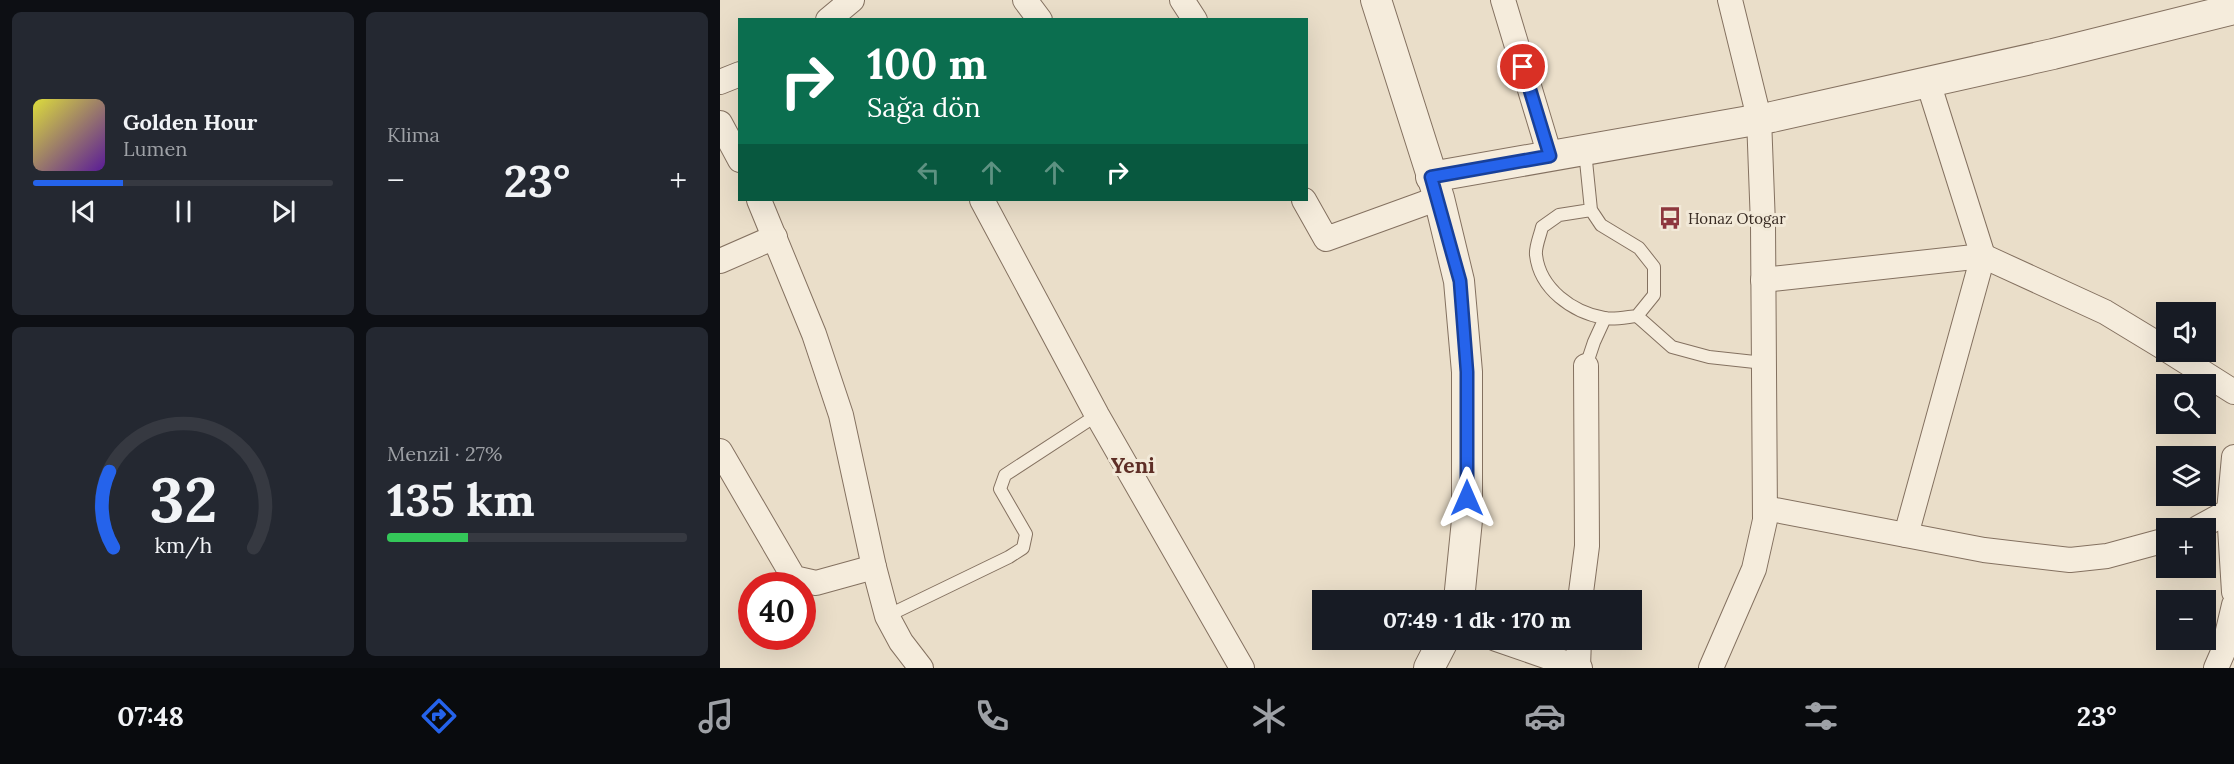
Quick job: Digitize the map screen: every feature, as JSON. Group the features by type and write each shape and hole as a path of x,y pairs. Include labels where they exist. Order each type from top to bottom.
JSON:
{"street":[{"path":"1025,0 1038,18"},
{"path":"1182,0 1194,18"},
{"path":"1376,0 1435,188 1460,281 1467,372 1467,520 1460,590"},
{"path":"1503,0 1550,156"},
{"path":"1711,668 1754,569 1765,520 1759,118 1730,0"},
{"path":"1305,201 1326,239 1435,188 1550,156 1759,118 1928,82 2234,9"},
{"path":"720,82 738,75"},
{"path":"1906,535 1983,256 1928,82"},
{"path":"720,123 738,156"},
{"path":"759,201 814,334 841,415 874,567 888,616 901,642 921,668"},
{"path":"983,201 1098,415 1242,668"},
{"path":"720,261 775,237"},
{"path":"1763,280 1983,256 2104,312 2156,343"},
{"path":"2186,362 2234,392"},
{"path":"1581,590 1587,546 1586,366"},
{"path":"720,451 794,578 816,584 874,567"},
{"path":"2234,456 2229,511 2234,592"},
{"path":"1765,508 1984,550 2070,560 2107,556 2156,543"},
{"path":"2216,518 2229,511"},
{"path":"2216,668 2223,652 2234,605"},
{"path":"1429,668 1438,650"},
{"path":"1527,650 1579,668 1579,650"}],"lane":[{"path":"1585,149 1591,210 1601,225 1639,248 1654,267 1654,295 1637,316"},
{"path":"1591,210 1559,216 1542,227 1536,253 1542,277 1559,298 1605,318 1637,316 1672,347 1709,357 1764,363"},
{"path":"1586,366 1605,318"},
{"path":"888,616 1023,548 1026,534 1000,489 1005,475 1098,415"}],"place":[{"name":"Honaz Otogar","path":"1670,218"}],"district":[{"name":"Yeni","path":"1133,465"}],"route":[{"path":"1467,498 1467,372 1460,281 1439,198 1431,177 1550,156 1523,67"}]}
